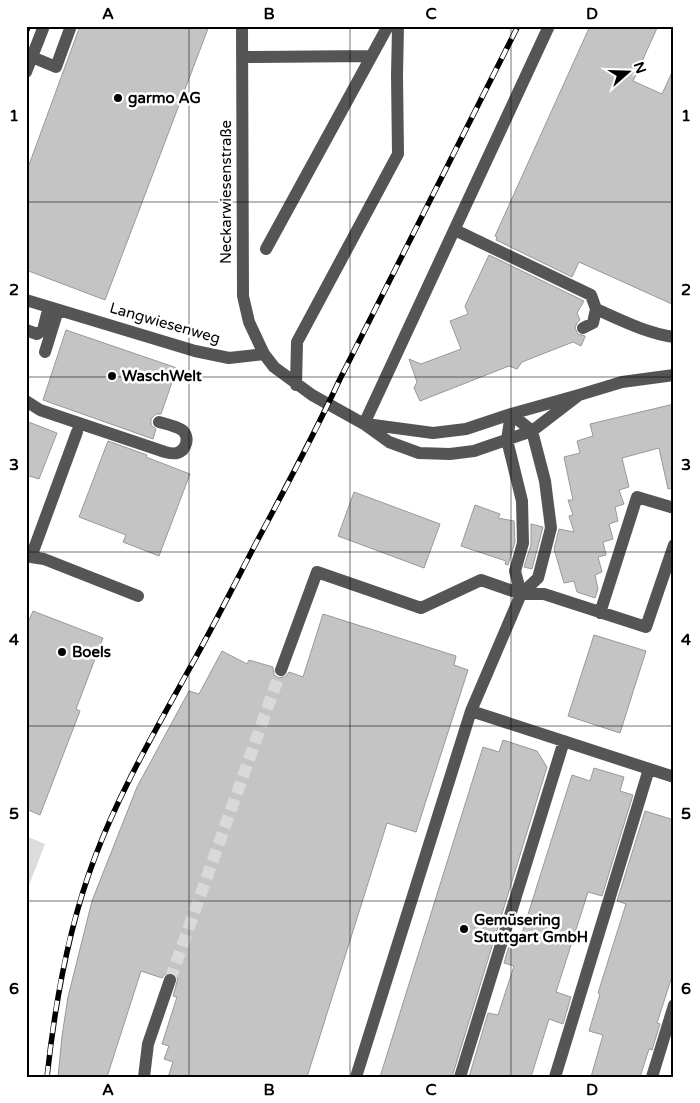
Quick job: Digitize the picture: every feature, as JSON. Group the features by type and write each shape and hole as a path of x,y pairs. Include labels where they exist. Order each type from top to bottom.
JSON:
{"street":[{"path":"26,72 44,26"},
{"path":"32,57 56,67 71,26"},
{"name":"Neckarwiesenstraße","path":"242,26 243,296 249,322 264,354"},
{"path":"266,249 388,26"},
{"path":"296,384 297,342 398,154 398,26"},
{"path":"364,424 549,26"},
{"path":"242,58 372,56"},
{"path":"455,230 591,295 596,309 593,323 583,328"},
{"name":"Langwiesenweg","path":"26,300 195,351 229,358 264,354"},
{"path":"26,330 38,334 43,330 54,308"},
{"path":"45,352 54,308"},
{"path":"596,309 639,328 660,335 674,337"},
{"path":"264,354 274,367 296,384 364,424 390,442 419,453 450,454 474,451 532,431 580,395"},
{"path":"364,424 433,433 466,429 622,382 674,375"},
{"path":"26,401 40,410 165,452 177,454 181,451 187,440 186,435 183,431 159,422"},
{"path":"356,1077 471,711 521,594 538,578 551,528 545,481 532,431 511,414"},
{"path":"511,414 507,440 522,501 523,543 515,571 521,594"},
{"path":"77,432 29,556 44,559 138,596"},
{"path":"600,613 637,497 674,508"},
{"path":"282,670 317,572 421,608 481,580 521,594 544,594 646,627 674,545"},
{"path":"471,711 674,777"},
{"path":"460,1077 564,741"},
{"path":"555,1077 649,769"},
{"path":"144,1077 148,1044 170,980"},
{"path":"652,1077 674,1005"}],"shaded area":[{"path":"26,836 45,844 26,893"}],"building":[{"name":"garmo AG","path":"80,26 209,26 105,300 26,270 26,173"},
{"path":"590,26 658,26 633,81 662,94 674,68 674,305 579,262 572,277 496,240 497,237 495,236"},
{"path":"489,255 584,301 577,313 580,320 575,328 578,334 585,336 581,346 573,342 522,362 517,369 509,366 420,401 414,388 417,382 409,359 421,364 461,349 450,321 468,314 465,306"},
{"name":"WaschWelt","path":"66,330 177,368 161,414 156,414 151,419 151,425 156,429 153,439 43,400"},
{"path":"674,404 674,488 668,489 659,448 622,458 629,487 619,490 624,504 615,507 618,521 609,524 613,539 603,542 606,555 598,557 602,572 595,575 598,589 595,598 577,592 574,581 564,583 554,549 559,529 574,532 569,516 573,515 568,500 573,500 564,457 580,453 577,441 593,436 590,424"},
{"path":"26,421 57,433 39,479 26,475"},
{"path":"108,441 147,455 146,457 190,474 159,556 123,542 126,535 79,517"},
{"path":"354,492 440,524 424,568 338,536"},
{"path":"475,505 500,514 498,518 514,521 515,542 508,565 505,564 506,561 461,546"},
{"path":"531,524 543,527 532,569 524,567 531,545"},
{"path":"33,611 103,638 76,709 80,711 40,815 26,809 26,627"},
{"path":"323,614 456,656 454,665 468,670 416,832 387,823 307,1077 168,1077 173,1062 164,1059 169,1046 162,1044 177,997 173,996 178,978 172,972 165,974 162,978 141,971 107,1077 58,1077 68,997 92,901 137,787 189,691 199,694 222,651 247,664 249,660 273,667 274,675 279,678 286,676 289,672 303,677"},
{"path":"594,635 646,651 620,733 568,716"},
{"name":"Gemüsering Stuttgart GmbH","path":"503,740 537,751 547,767 452,1077 380,1077 483,747 499,752"},
{"path":"594,768 624,777 620,791 633,795 602,896 588,892 556,992 571,997 563,1024 549,1019 531,1077 469,1077 488,1013 498,1015 514,966 504,963 509,946 517,949 572,775 590,781"},
{"path":"645,811 674,820 674,970 657,1023 660,1024 652,1050 649,1049 640,1077 591,1077 603,1035 589,1031 600,994 598,993 626,904 617,901"}],"tunnel":[{"path":"170,980 281,670"}],"tram line":[{"path":"26,38 31,26"}],"railway":[{"path":"47,1077 54,1021 70,938 77,911 104,833 138,764 298,464 518,26"}],"place":[{"name":"garmo AG","path":"118,98"},
{"name":"WaschWelt","path":"112,376"},
{"name":"Boels","path":"62,652"},
{"name":"Gemüsering Stuttgart GmbH","path":"464,929"}]}
